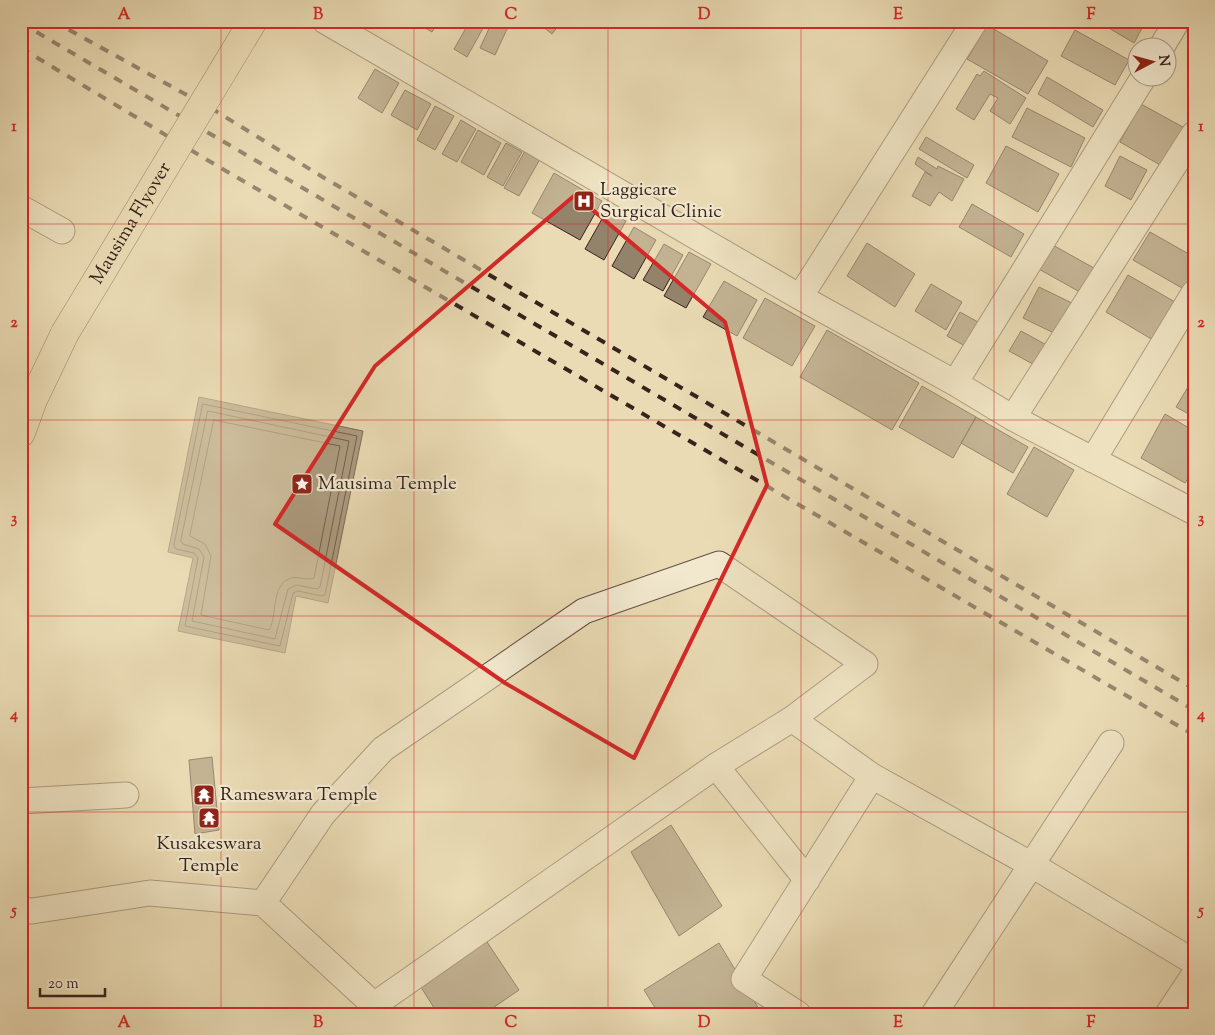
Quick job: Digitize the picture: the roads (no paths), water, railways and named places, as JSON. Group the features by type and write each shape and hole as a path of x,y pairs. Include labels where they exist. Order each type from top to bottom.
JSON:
{"main road":[{"name":"Mausima Flyover","path":"21,433 33,400 65,333 253,21"}],"street":[{"path":"325,21 800,297 955,383 1013,418 1194,512"},
{"path":"800,297 975,21"},
{"path":"1167,38 1177,21"},
{"path":"955,383 1137,88"},
{"path":"1013,418 1194,134"},
{"path":"21,208 62,230"},
{"path":"1093,460 1194,293"},
{"path":"21,910 150,893 263,903 376,1010 716,766 792,719 865,664 719,564 584,611 383,749 323,814 263,903"},
{"path":"792,719 872,776 1032,865 1194,962"},
{"path":"934,1014 1111,743"},
{"path":"716,766 807,880"},
{"path":"798,1014 744,979 872,776"},
{"path":"21,801 126,795"},
{"path":"1168,1014 1194,975"}],"water":[{"path":"199,397 363,431 328,603 296,596 285,653 178,631 193,558 168,552"}],"railway":[{"path":"53,21 214,110 321,176 1194,689"},
{"path":"21,23 1194,710"},
{"path":"21,48 209,161 1194,735"}],"place":[{"name":"Laggicare Surgical Clinic","path":"584,201"},
{"name":"Mausima Temple","path":"302,484"},
{"name":"Rameswara Temple","path":"204,795"},
{"name":"Kusakeswara Temple","path":"209,818"}]}
